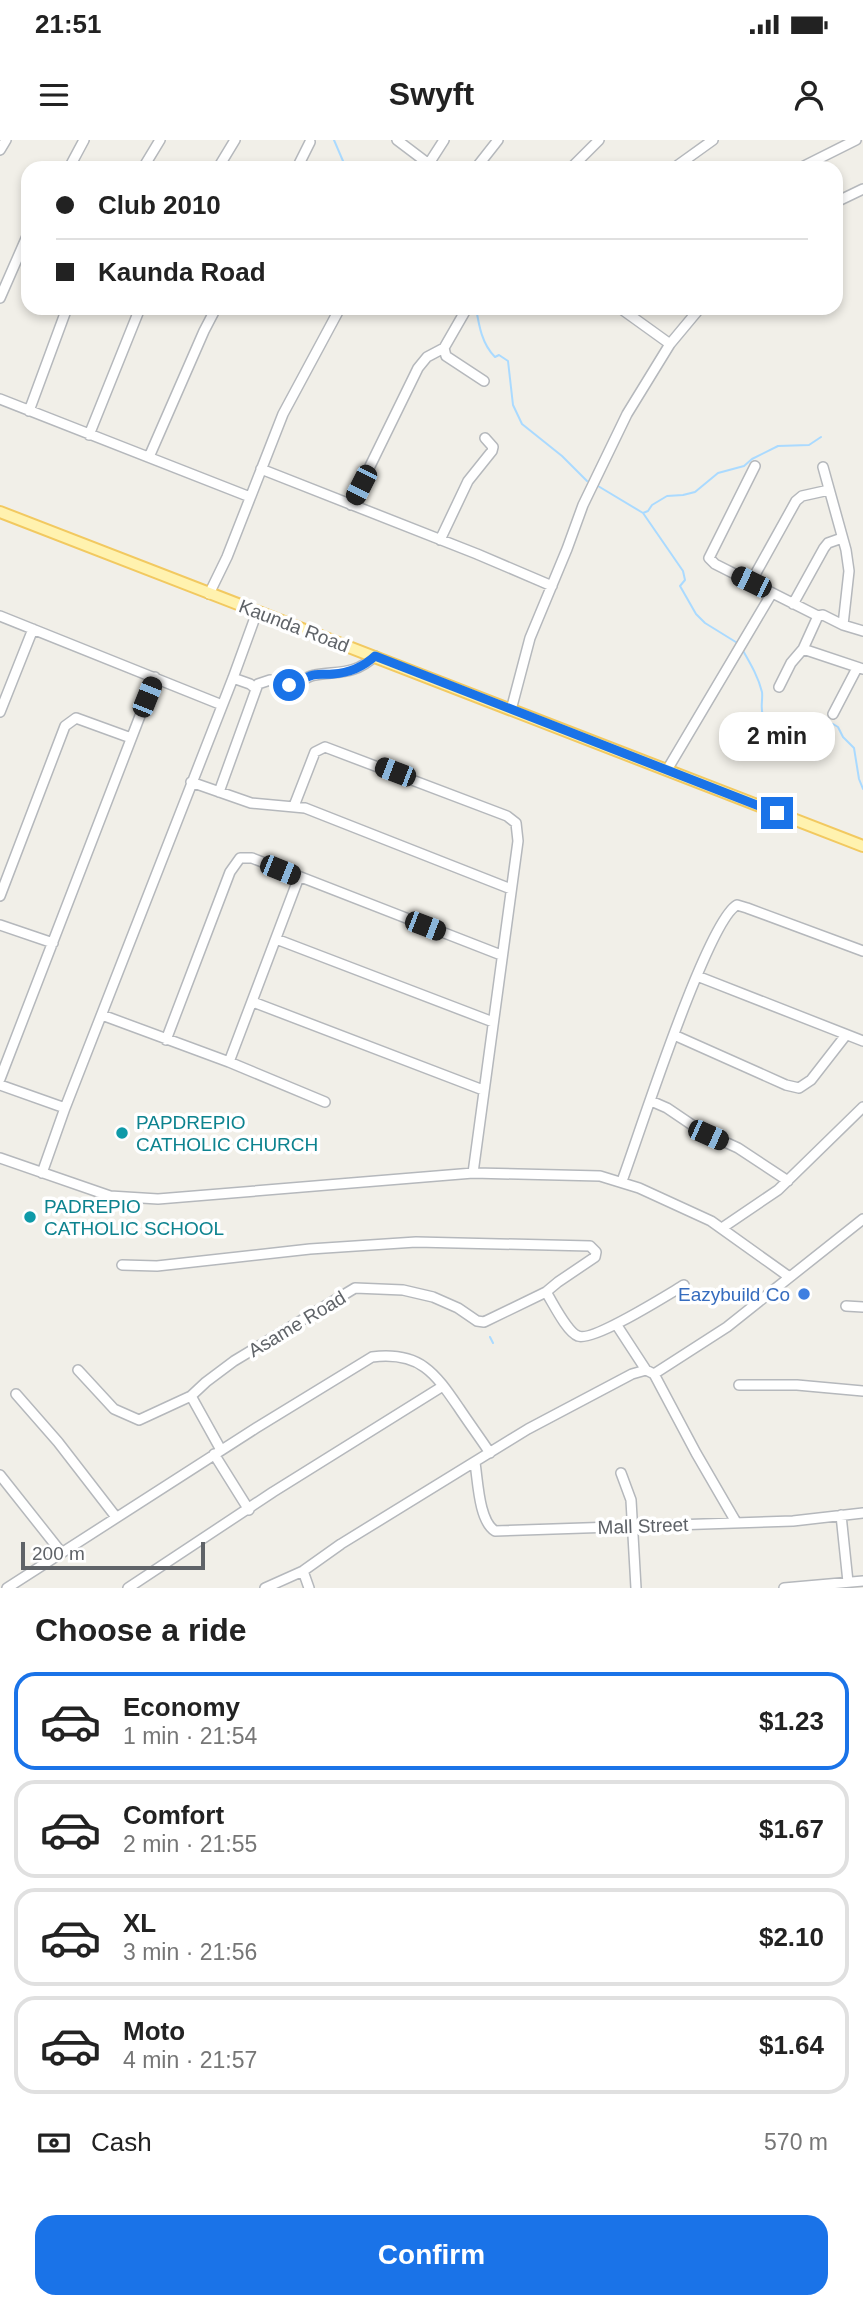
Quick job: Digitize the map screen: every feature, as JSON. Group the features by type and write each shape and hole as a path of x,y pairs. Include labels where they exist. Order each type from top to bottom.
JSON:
{"main road":[{"name":"Kaunda Road","path":"0,512 863,846"}],"street":[{"path":"0,150 6,140"},
{"path":"73,161 84,140"},
{"path":"147,161 159,140"},
{"path":"222,161 235,140"},
{"path":"397,140 422,161"},
{"path":"432,161 444,140"},
{"path":"482,161 498,140"},
{"path":"578,161 600,140"},
{"path":"684,161 713,140"},
{"path":"814,161 856,140"},
{"path":"300,161 310,142"},
{"path":"843,199 863,189"},
{"path":"0,298 21,250"},
{"path":"29,411 63,315"},
{"path":"89,436 137,315"},
{"path":"149,457 212,315"},
{"path":"209,594 227,557 295,390 336,315"},
{"path":"351,505 418,368 427,357 444,348 463,315"},
{"path":"637,315 670,344"},
{"path":"511,710 530,638 583,505 627,414 670,344 694,315"},
{"path":"444,348 446,356 484,381"},
{"path":"0,399 250,497"},
{"path":"440,540 468,481 492,451 493,447 485,438"},
{"path":"755,466 709,558 715,564 818,616 823,615 863,631"},
{"path":"823,467 849,571 843,625"},
{"path":"261,469 552,586"},
{"path":"751,582 796,501 802,496 829,490"},
{"path":"793,604 824,548 828,543 842,538"},
{"path":"667,770 772,593"},
{"path":"42,1173 257,612"},
{"path":"0,616 222,705"},
{"path":"779,687 791,663 803,649 818,616"},
{"path":"0,712 4,689 33,629"},
{"path":"803,649 860,668 833,714"},
{"path":"219,792 258,684 270,680 294,685 313,674 336,674 356,669 366,665 375,656"},
{"path":"0,1079 155,677"},
{"path":"233,678 250,684 256,690"},
{"path":"0,895 65,726 76,718 131,738"},
{"path":"294,806 315,752 325,747 513,820 518,841 472,1173"},
{"path":"191,782 251,803 294,806 511,888"},
{"path":"166,1040 234,864 240,858 246,857 501,956"},
{"path":"229,1062 299,877"},
{"path":"622,1181 697,976 731,909 737,905 863,951"},
{"path":"0,925 53,943"},
{"path":"275,939 493,1022"},
{"path":"697,976 863,1041"},
{"path":"253,1002 484,1090"},
{"path":"102,1015 229,1062 325,1102"},
{"path":"674,1035 786,1085 799,1088 811,1080 846,1035"},
{"path":"0,1085 65,1108"},
{"path":"651,1101 667,1108 701,1131 737,1148 788,1181"},
{"path":"722,1228 788,1181 863,1107"},
{"path":"0,1158 110,1196 146,1199 472,1173 600,1176 622,1181 693,1211 722,1228 788,1276"},
{"path":"265,1588 303,1571 341,1544 528,1429 616,1381 640,1370 650,1372 727,1326 863,1219"},
{"path":"122,1265 157,1266 310,1249 416,1242 590,1246 596,1252 592,1260 547,1292 570,1331 576,1336 584,1337 596,1334 684,1285"},
{"name":"Asame Road","path":"191,1396 234,1361 355,1288 384,1288 425,1295 446,1302 477,1321 484,1322 547,1292"},
{"path":"846,1306 863,1307"},
{"path":"615,1324 650,1372 736,1522"},
{"path":"7,1588 372,1357 392,1356 411,1360 433,1373 490,1453"},
{"path":"78,1370 114,1409 139,1420 191,1396 249,1510"},
{"path":"739,1385 797,1385 863,1391"},
{"path":"128,1588 273,1492 443,1386"},
{"path":"16,1394 58,1442 116,1517"},
{"name":"Mall Street","path":"475,1463 484,1518 492,1529 499,1531 793,1521 863,1513"},
{"path":"621,1473 631,1500 636,1588"},
{"path":"0,1475 61,1552"},
{"path":"841,1515 848,1583"},
{"path":"303,1571 309,1588"},
{"path":"784,1588 863,1581"}],"waterway":[{"path":"334,140 343,161"},
{"path":"477,315 487,346 495,357 499,355 508,361 513,405 522,424 562,456 587,481"},
{"path":"643,513 667,496 695,492 718,473 744,466 778,446 809,445 821,437"},
{"path":"598,486 643,513 683,571 685,580 680,586 696,614 705,623 739,644"},
{"path":"742,649 762,692 763,715 783,714 803,721 833,724 838,727 854,748 863,789"},
{"path":"490,1337 493,1343"}],"place":[{"name":"PAPDREPIO CATHOLIC CHURCH","path":"122,1133"},
{"name":"PADREPIO CATHOLIC SCHOOL","path":"30,1217"},
{"name":"Eazybuild Co","path":"804,1294"}],"route":[{"path":"289,685 299,683 313,674 336,674 356,669 366,665 375,656 777,813"}]}
